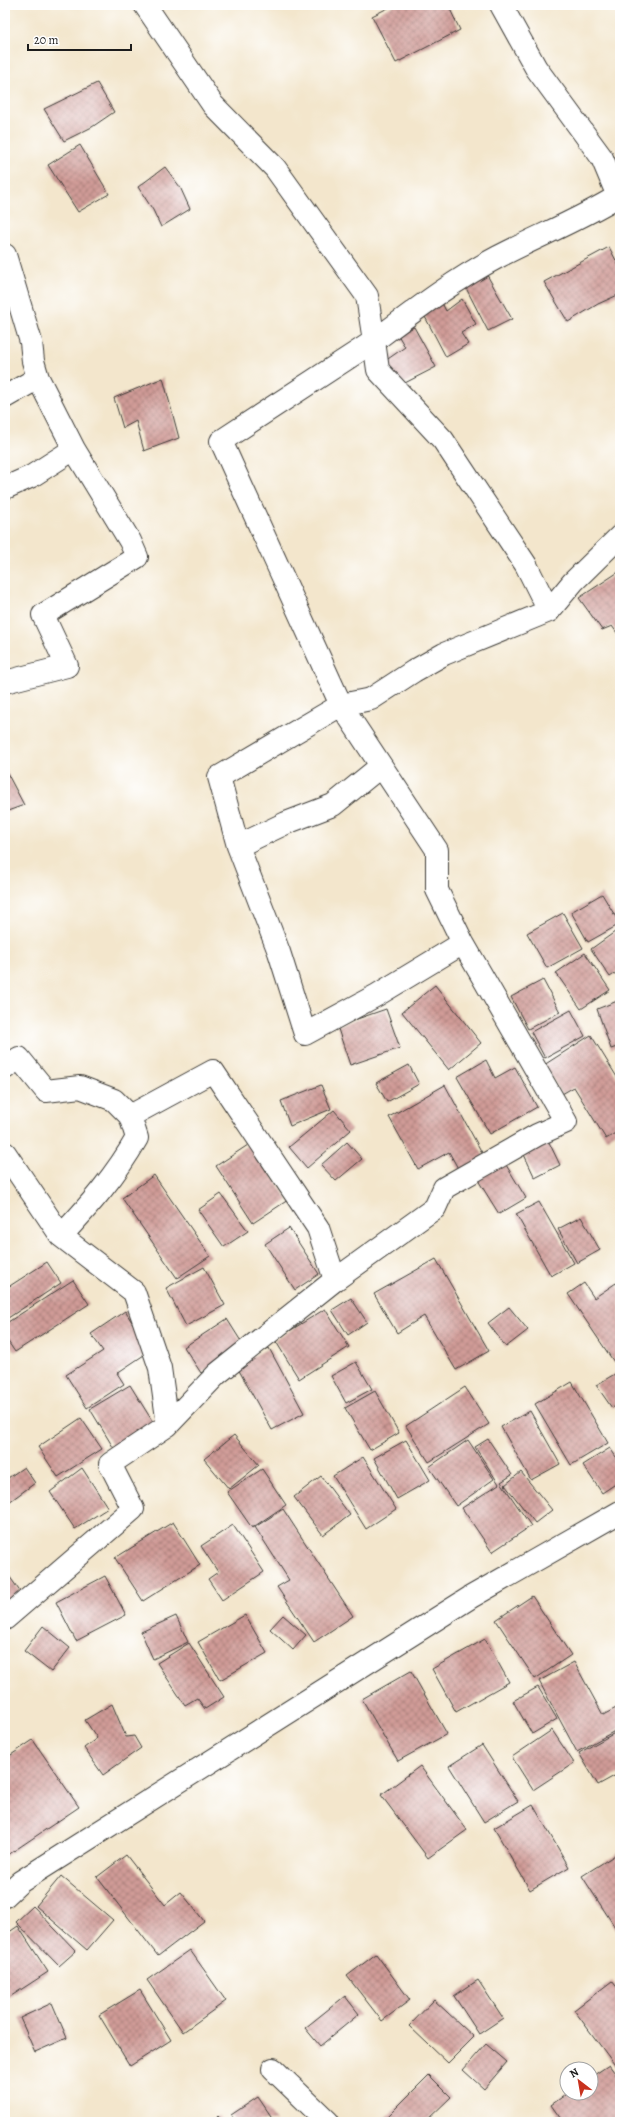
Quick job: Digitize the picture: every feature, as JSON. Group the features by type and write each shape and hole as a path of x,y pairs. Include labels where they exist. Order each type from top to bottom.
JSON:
{"street":[{"path":"144,5 213,105 276,168 367,296 378,370 442,440 526,565 549,610"},
{"path":"5,1619 132,1509 110,1464 168,1426 217,1374 335,1280 434,1208 444,1188 537,1135 566,1122 463,944 437,890 437,850 341,705 221,441 374,341 431,298 497,257 619,199 602,158 536,68 501,5"},
{"path":"5,255 31,342 33,361 38,378 74,449 130,541 137,557 43,615 67,666 5,682"},
{"path":"5,397 38,378"},
{"path":"5,488 32,476 74,449"},
{"path":"463,944 377,995 306,1034 279,952 238,846 218,777 341,705 371,699 414,671 444,654 549,610 573,582 620,536"},
{"path":"238,846 286,823 333,805 381,766"},
{"path":"5,1068 19,1058 46,1091 80,1087 114,1100 130,1116 137,1138 121,1166 61,1236"},
{"path":"130,1116 213,1071 318,1228 335,1280"},
{"path":"5,1153 61,1236 134,1292 160,1368 168,1426"},
{"path":"5,1896 26,1878 471,1597 620,1512"},
{"path":"273,2068 315,2117"}],"building":[{"path":"394,5 448,5 460,30 396,63 372,16"},
{"path":"97,83 114,112 92,127 64,141 44,109"},
{"path":"80,145 109,194 78,212 48,165"},
{"path":"165,167 180,187 190,209 161,227 153,210 138,187"},
{"path":"609,247 620,268 620,294 598,304 568,322 544,282"},
{"path":"487,275 512,319 488,331 466,288"},
{"path":"462,299 476,324 461,333 468,344 446,357 423,313 442,303 446,311"},
{"path":"414,327 436,367 401,385 385,361 405,347 398,335"},
{"path":"163,378 179,438 144,451 136,421 123,428 114,398"},
{"path":"620,571 620,637 612,626 602,630 579,598"},
{"path":"5,769 24,805 5,812"},
{"path":"602,894 620,924 588,942 571,912"},
{"path":"563,913 583,948 547,968 527,933"},
{"path":"619,929 620,970 610,977 591,949"},
{"path":"585,953 610,990 581,1009 556,973"},
{"path":"543,980 560,1012 528,1029 511,997"},
{"path":"435,985 481,1043 449,1070 402,1012"},
{"path":"620,1000 620,1046 611,1049 597,1009"},
{"path":"386,1009 400,1048 350,1065 337,1026"},
{"path":"571,1010 585,1036 545,1058 531,1032"},
{"path":"591,1035 620,1082 620,1130 606,1139 574,1087 562,1094 544,1065"},
{"path":"486,1060 495,1078 515,1067 537,1107 490,1134 457,1077"},
{"path":"409,1065 419,1084 387,1102 376,1083"},
{"path":"321,1085 331,1109 290,1126 281,1101"},
{"path":"445,1085 486,1160 461,1174 449,1152 418,1169 389,1117"},
{"path":"334,1110 351,1130 307,1168 289,1147"},
{"path":"545,1134 560,1165 535,1178 520,1146"},
{"path":"347,1142 362,1159 336,1181 321,1165"},
{"path":"251,1143 288,1200 253,1223 216,1166"},
{"path":"503,1160 526,1198 499,1214 476,1177"},
{"path":"154,1175 210,1256 177,1278 122,1198"},
{"path":"221,1194 248,1231 224,1247 198,1210"},
{"path":"539,1202 574,1263 551,1276 516,1214"},
{"path":"581,1217 600,1250 577,1263 558,1229"},
{"path":"289,1228 319,1274 295,1290 265,1244"},
{"path":"436,1259 489,1351 456,1370 424,1316 397,1333 374,1294"},
{"path":"47,1262 61,1283 5,1320 5,1289"},
{"path":"204,1267 225,1305 186,1326 166,1288"},
{"path":"73,1280 89,1304 15,1352 5,1337 5,1324"},
{"path":"584,1283 594,1298 616,1283 620,1289 620,1358 614,1362 568,1294"},
{"path":"351,1298 367,1322 348,1335 332,1310"},
{"path":"509,1307 528,1330 506,1347 488,1323"},
{"path":"325,1309 349,1347 299,1379 275,1340"},
{"path":"125,1311 150,1351 117,1373 124,1384 87,1408 66,1375 103,1351 91,1334"},
{"path":"227,1319 244,1346 201,1373 184,1347"},
{"path":"269,1348 304,1413 272,1430 236,1365"},
{"path":"356,1362 372,1389 346,1403 331,1376"},
{"path":"620,1371 620,1404 612,1408 596,1385"},
{"path":"572,1382 608,1443 571,1465 535,1404"},
{"path":"130,1385 156,1427 116,1452 90,1409"},
{"path":"465,1387 489,1424 429,1462 406,1426"},
{"path":"375,1391 399,1433 370,1450 345,1408"},
{"path":"530,1411 560,1464 531,1480 501,1427"},
{"path":"81,1418 102,1449 58,1477 38,1447"},
{"path":"234,1435 259,1465 229,1489 204,1459"},
{"path":"488,1439 512,1475 501,1482 531,1526 492,1552 462,1508 499,1484 475,1447"},
{"path":"406,1440 430,1480 397,1499 374,1458"},
{"path":"468,1440 494,1479 456,1506 429,1467"},
{"path":"610,1448 620,1463 620,1481 602,1493 583,1465"},
{"path":"363,1457 396,1509 366,1529 333,1476"},
{"path":"24,1467 35,1483 9,1502 5,1496 5,1480"},
{"path":"82,1468 108,1508 75,1529 50,1492"},
{"path":"262,1469 286,1505 252,1528 227,1492"},
{"path":"521,1472 552,1510 535,1523 505,1485"},
{"path":"321,1476 350,1515 323,1535 294,1497"},
{"path":"283,1509 353,1616 314,1642 277,1587 289,1580 255,1527"},
{"path":"173,1522 200,1565 143,1601 115,1558"},
{"path":"233,1525 264,1572 222,1600 208,1579 218,1572 201,1546"},
{"path":"5,1570 21,1593 5,1605"},
{"path":"105,1576 126,1615 76,1641 56,1602"},
{"path":"532,1596 571,1655 535,1679 496,1620"},
{"path":"245,1615 267,1653 220,1680 198,1642"},
{"path":"283,1615 306,1635 293,1650 270,1629"},
{"path":"176,1616 188,1642 153,1659 141,1632"},
{"path":"43,1626 70,1648 51,1672 24,1651"},
{"path":"485,1639 509,1682 456,1712 432,1669"},
{"path":"189,1643 224,1697 205,1709 197,1698 185,1705 157,1663"},
{"path":"574,1662 603,1715 620,1706 620,1728 577,1752 539,1681"},
{"path":"411,1671 447,1734 398,1761 362,1699"},
{"path":"538,1687 557,1719 532,1734 513,1701"},
{"path":"112,1704 126,1737 134,1736 141,1748 103,1775 84,1748 97,1738 85,1720"},
{"path":"552,1730 574,1763 533,1790 512,1757"},
{"path":"620,1730 620,1776 618,1774 598,1785 579,1753"},
{"path":"33,1740 79,1807 5,1857 5,1759"},
{"path":"482,1745 518,1801 484,1822 449,1766"},
{"path":"420,1766 467,1830 428,1858 381,1795"},
{"path":"533,1805 569,1867 530,1890 494,1828"},
{"path":"620,1852 620,1935 582,1876"},
{"path":"126,1855 165,1905 181,1892 204,1921 158,1956 97,1877"},
{"path":"61,1876 113,1920 87,1950 36,1906"},
{"path":"33,1906 76,1951 59,1966 16,1922"},
{"path":"18,1926 48,1972 5,2000 5,1935"},
{"path":"190,1950 226,2001 183,2032 147,1980"},
{"path":"376,1954 410,2000 382,2021 347,1976"},
{"path":"478,1980 503,2018 479,2034 454,1996"},
{"path":"612,1981 620,1991 620,2072 574,2010"},
{"path":"140,1990 171,2040 130,2066 99,2015"},
{"path":"345,1996 359,2014 320,2046 305,2028"},
{"path":"434,2000 474,2037 448,2063 409,2026"},
{"path":"52,2003 67,2038 35,2052 20,2018"},
{"path":"486,2044 507,2062 484,2089 463,2070"},
{"path":"609,2065 620,2080 620,2122 563,2122 551,2105 559,2099 559,2101 599,2101 599,2072"},
{"path":"429,2075 451,2097 425,2122 382,2122"},
{"path":"258,2097 275,2122 235,2122 231,2115"},
{"path":"218,2116 224,2122 211,2122"}]}
